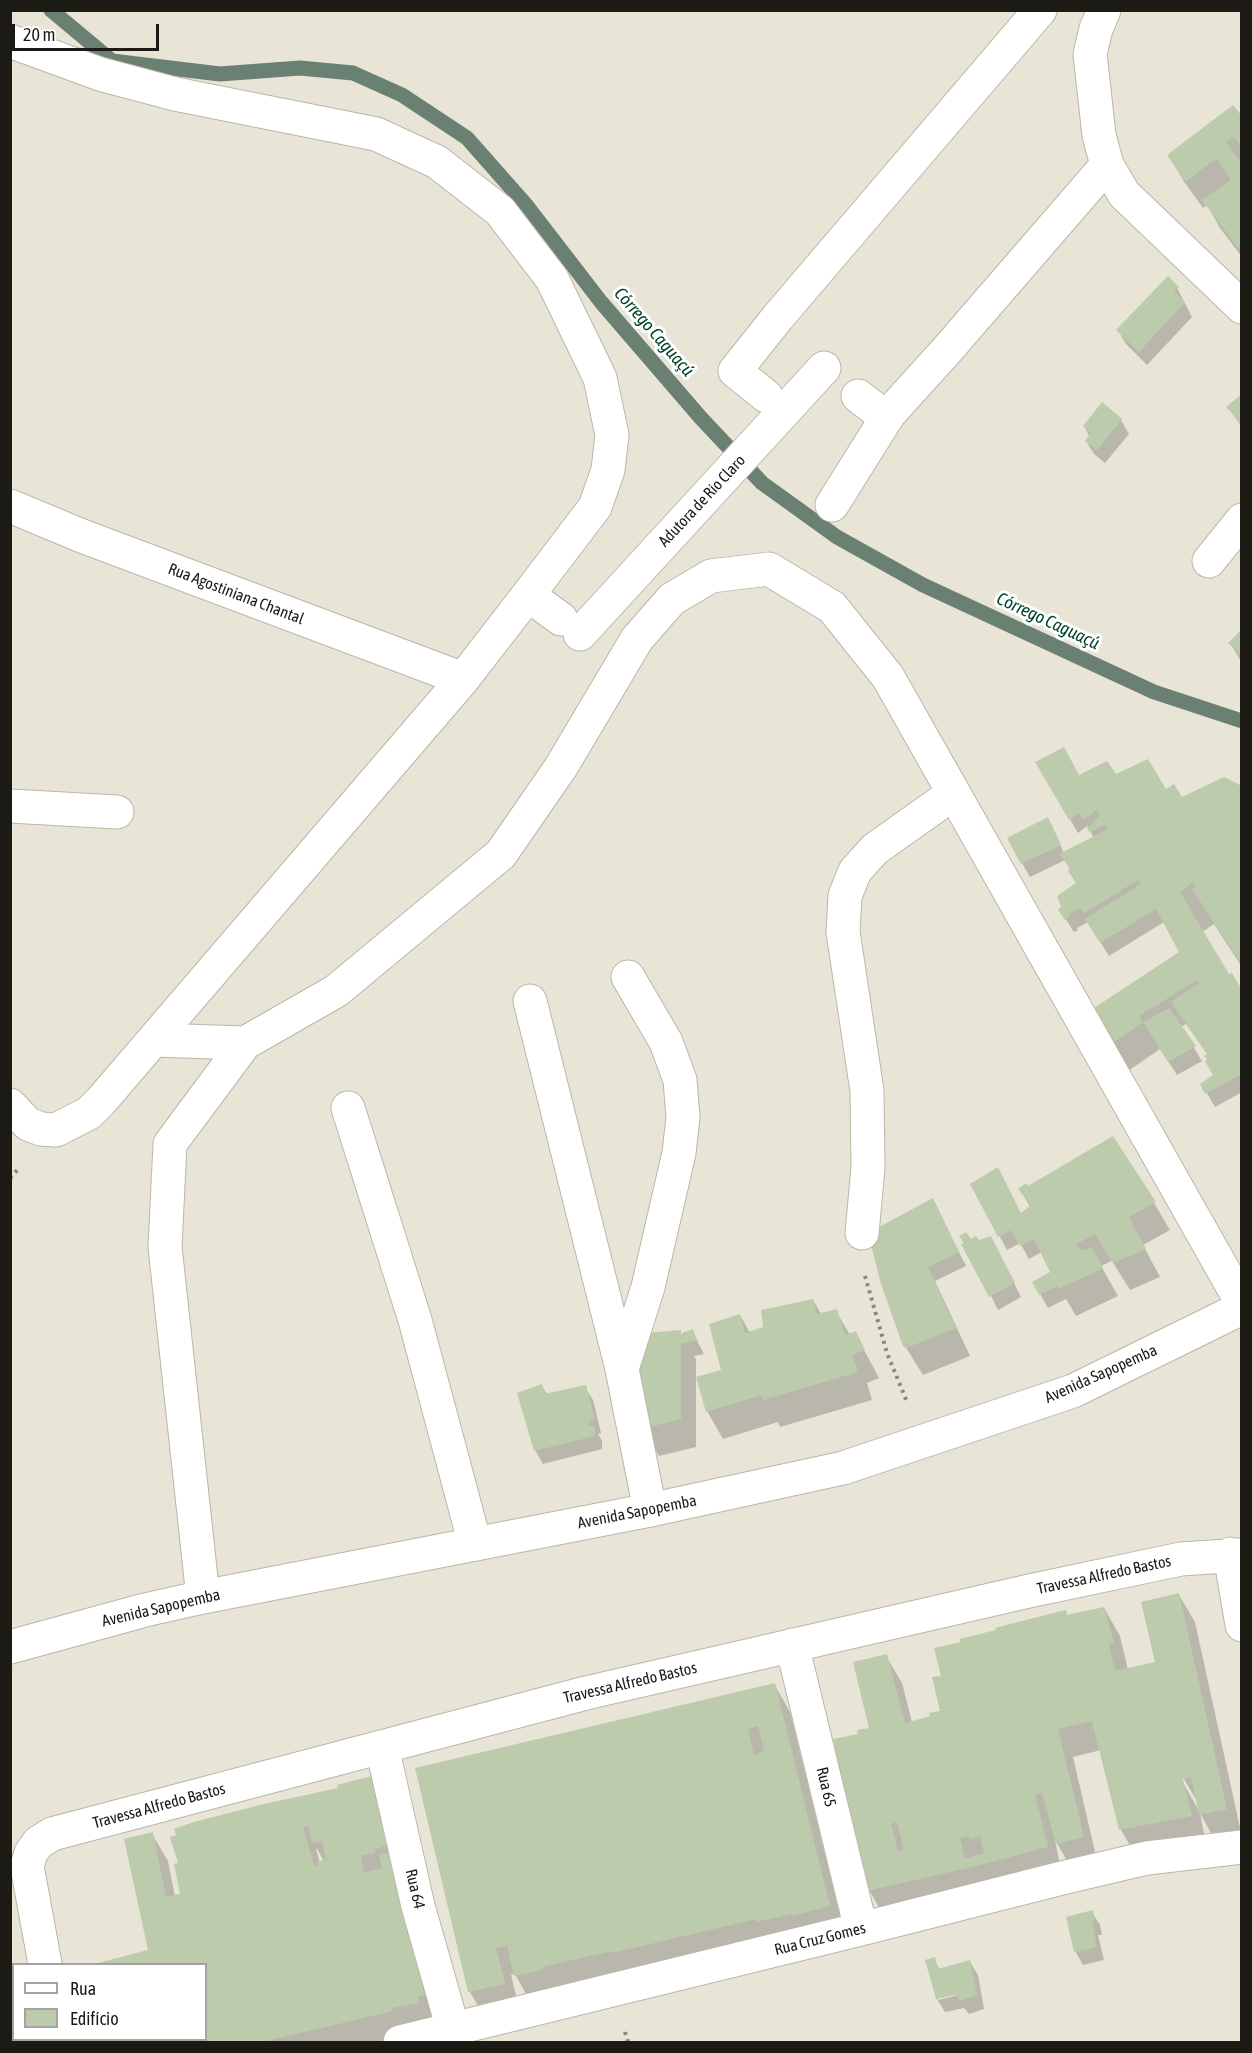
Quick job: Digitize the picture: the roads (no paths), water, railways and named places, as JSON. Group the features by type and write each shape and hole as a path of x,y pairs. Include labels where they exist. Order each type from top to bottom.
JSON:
{"street":[{"path":"766,396 735,370 1040,10"},
{"path":"1104,10 1096,29 1090,54 1099,135 1107,165 1124,194 1242,307"},
{"path":"10,41 100,74 175,94 376,134 437,162 500,211 552,279 600,378 612,435 608,470 595,507 528,595 463,679 101,1101 89,1113 56,1130 41,1129 28,1124 10,1105"},
{"path":"832,505 887,418 1107,165"},
{"name":"Adutora de Rio Claro","path":"591,641 824,368"},
{"path":"858,396 887,418"},
{"name":"Rua Agostiniana Chantal","path":"10,506 93,540 463,679"},
{"path":"1209,561 1242,520"},
{"path":"528,595 591,641 637,639 672,599 711,576 769,569 832,607 888,677 1242,1306"},
{"path":"203,1597 165,1247 170,1144 245,1043 336,991 501,854 561,767 591,641"},
{"path":"862,1233 868,1168 867,1091 843,932 845,896 855,871 874,849 954,793"},
{"path":"10,806 117,812"},
{"path":"622,1369 648,1287 679,1153 683,1117 680,1080 666,1042 628,977"},
{"path":"530,1001 622,1369 650,1510"},
{"path":"154,1040 245,1043"},
{"path":"348,1108 415,1320 476,1544"},
{"name":"Avenida Sapopemba","path":"10,1647 145,1610 203,1597 650,1510 843,1468 1073,1391 1242,1306"},
{"path":"1236,1555 1242,1625"},
{"name":"Travessa Alfredo Bastos","path":"45,1963 27,1866 31,1853 38,1843 52,1834 586,1693 1029,1591 1181,1559 1236,1555"},
{"name":"Rua 65","path":"792,1646 861,1929"},
{"name":"Rua 64","path":"382,1747 418,1906 453,2029"},
{"name":"Rua Cruz Gomes","path":"400,2043 1147,1858 1242,1847"}],"waterway":[{"name":"Córrego Caguaçú","path":"51,10 112,61 220,74 300,68 353,73 402,95 467,138 527,206 601,302 700,417 762,483 837,537 923,585 1154,692 1242,721"}]}
